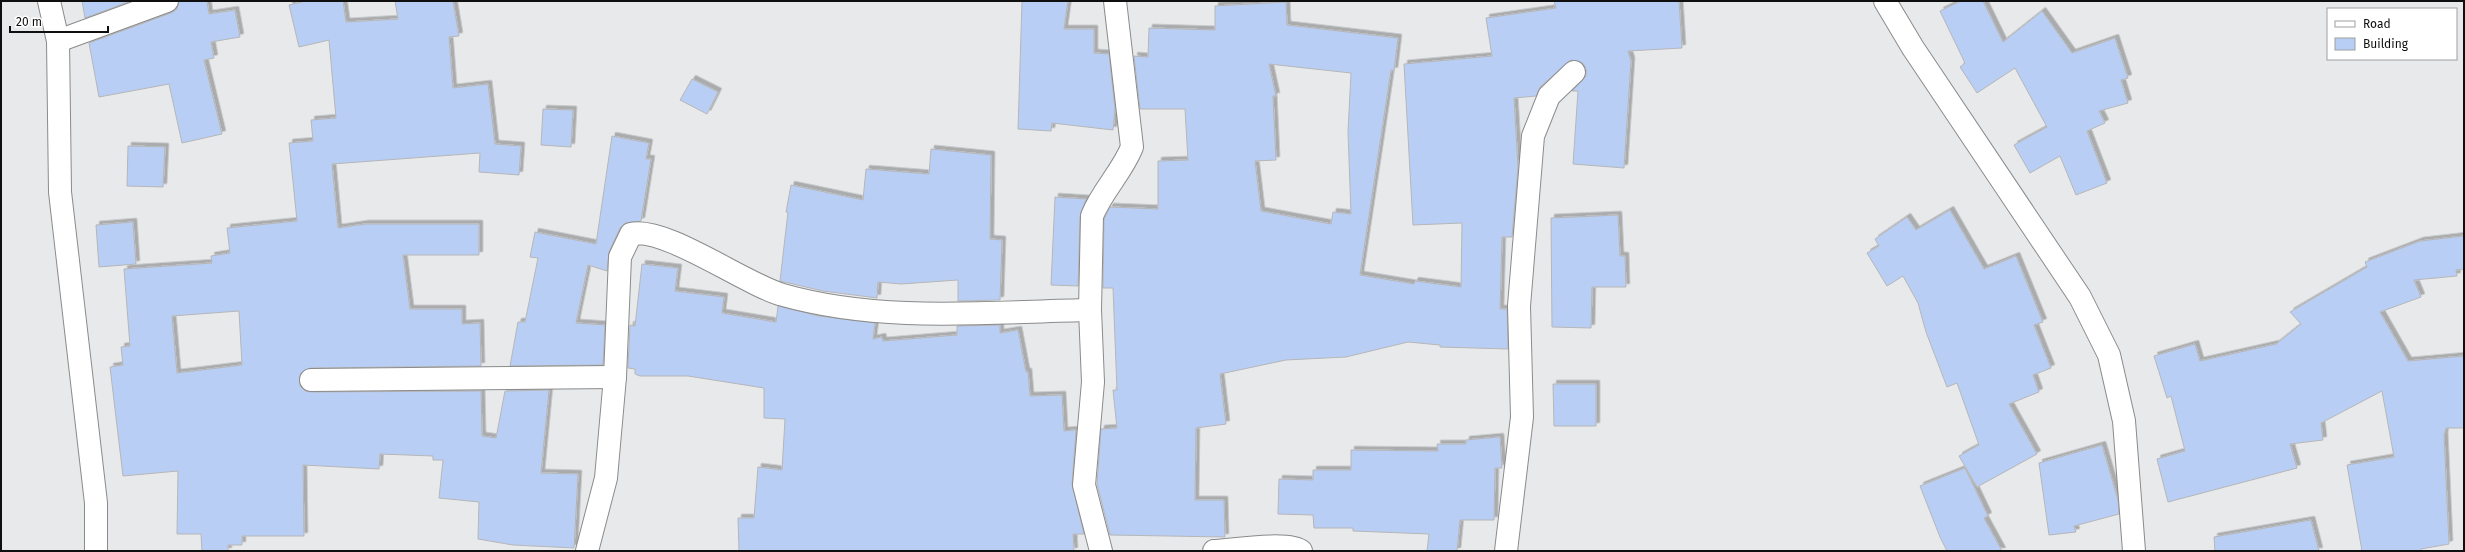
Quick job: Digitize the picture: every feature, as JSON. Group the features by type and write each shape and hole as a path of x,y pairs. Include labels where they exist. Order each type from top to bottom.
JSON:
{"street":[{"path":"49,1 58,41 60,192 96,503 96,551"},
{"path":"58,41 168,1"},
{"path":"1101,551 1084,485 1093,382 1090,310 1092,216 1098,202 1126,162 1132,147 1115,1"},
{"path":"1885,1 1913,48 2080,296 2109,355 2124,421 2134,551"},
{"path":"1506,551 1522,417 1520,306 1533,136 1549,96 1574,72"},
{"path":"587,551 606,478 615,376 620,257 631,234 641,232 666,240 781,295 811,303 899,314 1090,310"},
{"path":"311,380 615,376"},
{"path":"1214,551 1277,547 1298,548 1301,551"}],"building":[{"path":"82,1 131,1 85,18"},
{"path":"179,1 207,1 209,14 235,10 240,37 211,42 214,58 204,60 222,134 182,143 169,84 99,97 89,43 171,13 177,9"},
{"path":"306,1 343,1 346,22 398,19 395,1 453,1 459,36 449,37 453,88 488,84 495,144 521,146 519,175 479,172 480,153 332,164 338,228 365,224 479,224 479,255 403,255 410,309 462,309 462,324 480,323 481,366 311,368 300,374 300,386 305,391 311,392 481,391 482,436 496,438 505,391 549,390 541,473 578,474 574,548 513,545 478,539 479,502 439,498 443,460 433,460 433,456 380,454 379,469 303,465 304,536 242,536 242,545 228,545 228,551 202,551 201,534 177,534 178,471 123,476 110,367 123,365 121,347 130,346 124,269 212,263 211,256 230,253 227,228 297,221 289,143 313,141 311,120 336,118 329,40 299,47 289,5","holes":["239,311 242,365 177,373 172,316"]},
{"path":"1022,1 1068,1 1064,29 1094,29 1094,53 1109,54 1115,109 1113,130 1052,123 1051,131 1018,129"},
{"path":"1554,1 1679,1 1682,48 1628,51 1631,61 1624,168 1573,164 1578,91 1572,91 1586,76 1586,69 1583,63 1571,60 1540,87 1536,96 1514,98 1518,167 1512,237 1502,237 1500,309 1507,309 1508,349 1440,347 1440,345 1408,342 1346,357 1286,360 1220,374 1226,424 1196,428 1195,500 1224,500 1225,537 1110,535 1097,484 1101,429 1117,428 1113,390 1117,390 1113,288 1103,288 1104,219 1110,207 1158,209 1158,161 1188,160 1185,109 1140,109 1134,56 1148,57 1149,28 1215,30 1215,6 1286,2 1287,25 1398,38 1394,71 1391,70 1360,275 1414,284 1415,281 1461,287 1462,223 1413,225 1404,64 1492,56 1486,18 1556,8","holes":["1269,64 1351,73 1348,132 1351,214 1333,212 1331,224 1261,211 1255,161 1276,160 1273,96 1276,96"]},
{"path":"1961,1 1983,1 2003,42 2042,11 2072,53 2115,38 2128,78 2121,80 2128,103 2099,111 2105,123 2087,131 2107,183 2076,195 2060,156 2030,173 2014,145 2047,127 2015,68 1977,93 1960,67 1965,63 1940,11"},
{"path":"692,79 718,92 707,114 680,100"},
{"path":"543,109 573,110 571,147 541,145"},
{"path":"612,136 649,143 646,159 651,159 641,221 625,223 620,228 609,252 607,271 588,265 576,323 605,325 603,365 510,366 518,322 525,322 538,258 530,257 535,232 596,244"},
{"path":"128,146 165,147 163,187 127,186"},
{"path":"931,149 991,155 990,239 1002,240 1000,300 958,301 958,280 901,284 878,282 877,298 823,291 780,281 788,212 786,212 791,185 863,200 866,169 929,174"},
{"path":"1055,197 1086,199 1080,216 1078,286 1051,285"},
{"path":"1950,210 1984,269 2016,256 2043,322 2034,325 2051,368 2033,375 2039,392 2009,404 2037,454 1977,487 1959,456 1979,445 1957,383 1947,387 1926,332 1918,303 1903,276 1887,286 1867,253 1879,246 1875,239 1907,217 1916,230"},
{"path":"1618,215 1620,256 1625,256 1626,287 1592,287 1591,328 1552,327 1551,218"},
{"path":"133,222 136,264 99,267 96,225"},
{"path":"2464,236 2464,269 2456,270 2457,276 2414,280 2421,297 2380,312 2408,361 2464,356 2464,428 2446,428 2444,435 2449,544 2421,549 2422,551 2362,551 2347,465 2394,457 2382,391 2321,423 2323,440 2290,444 2297,468 2168,502 2157,459 2185,451 2171,396 2167,398 2154,356 2195,344 2200,361 2276,344 2301,324 2290,312 2367,267 2365,262 2420,241"},
{"path":"642,264 678,268 675,291 724,297 722,313 776,322 778,306 819,316 875,323 873,339 882,337 883,341 957,335 957,326 1000,325 1000,333 1018,330 1026,372 1028,372 1030,396 1062,395 1064,431 1076,430 1072,484 1084,534 1073,534 1074,551 739,551 738,518 754,518 758,467 782,470 785,419 764,418 764,388 688,376 640,376 635,374 635,369 628,368 630,325 635,326"},
{"path":"1553,384 1596,384 1596,426 1554,426"},
{"path":"1500,437 1502,468 1495,468 1494,520 1460,520 1457,551 1427,551 1429,534 1353,531 1353,528 1314,528 1313,515 1278,514 1279,479 1313,480 1313,470 1351,470 1351,450 1438,451 1437,444 1466,444 1466,440"},
{"path":"2102,445 2118,500 2119,514 2074,526 2076,532 2049,535 2039,463"},
{"path":"1965,468 1988,516 1984,518 2002,551 1947,551 1940,537 1920,486"},
{"path":"2311,520 2319,551 2215,551 2214,537"}]}
